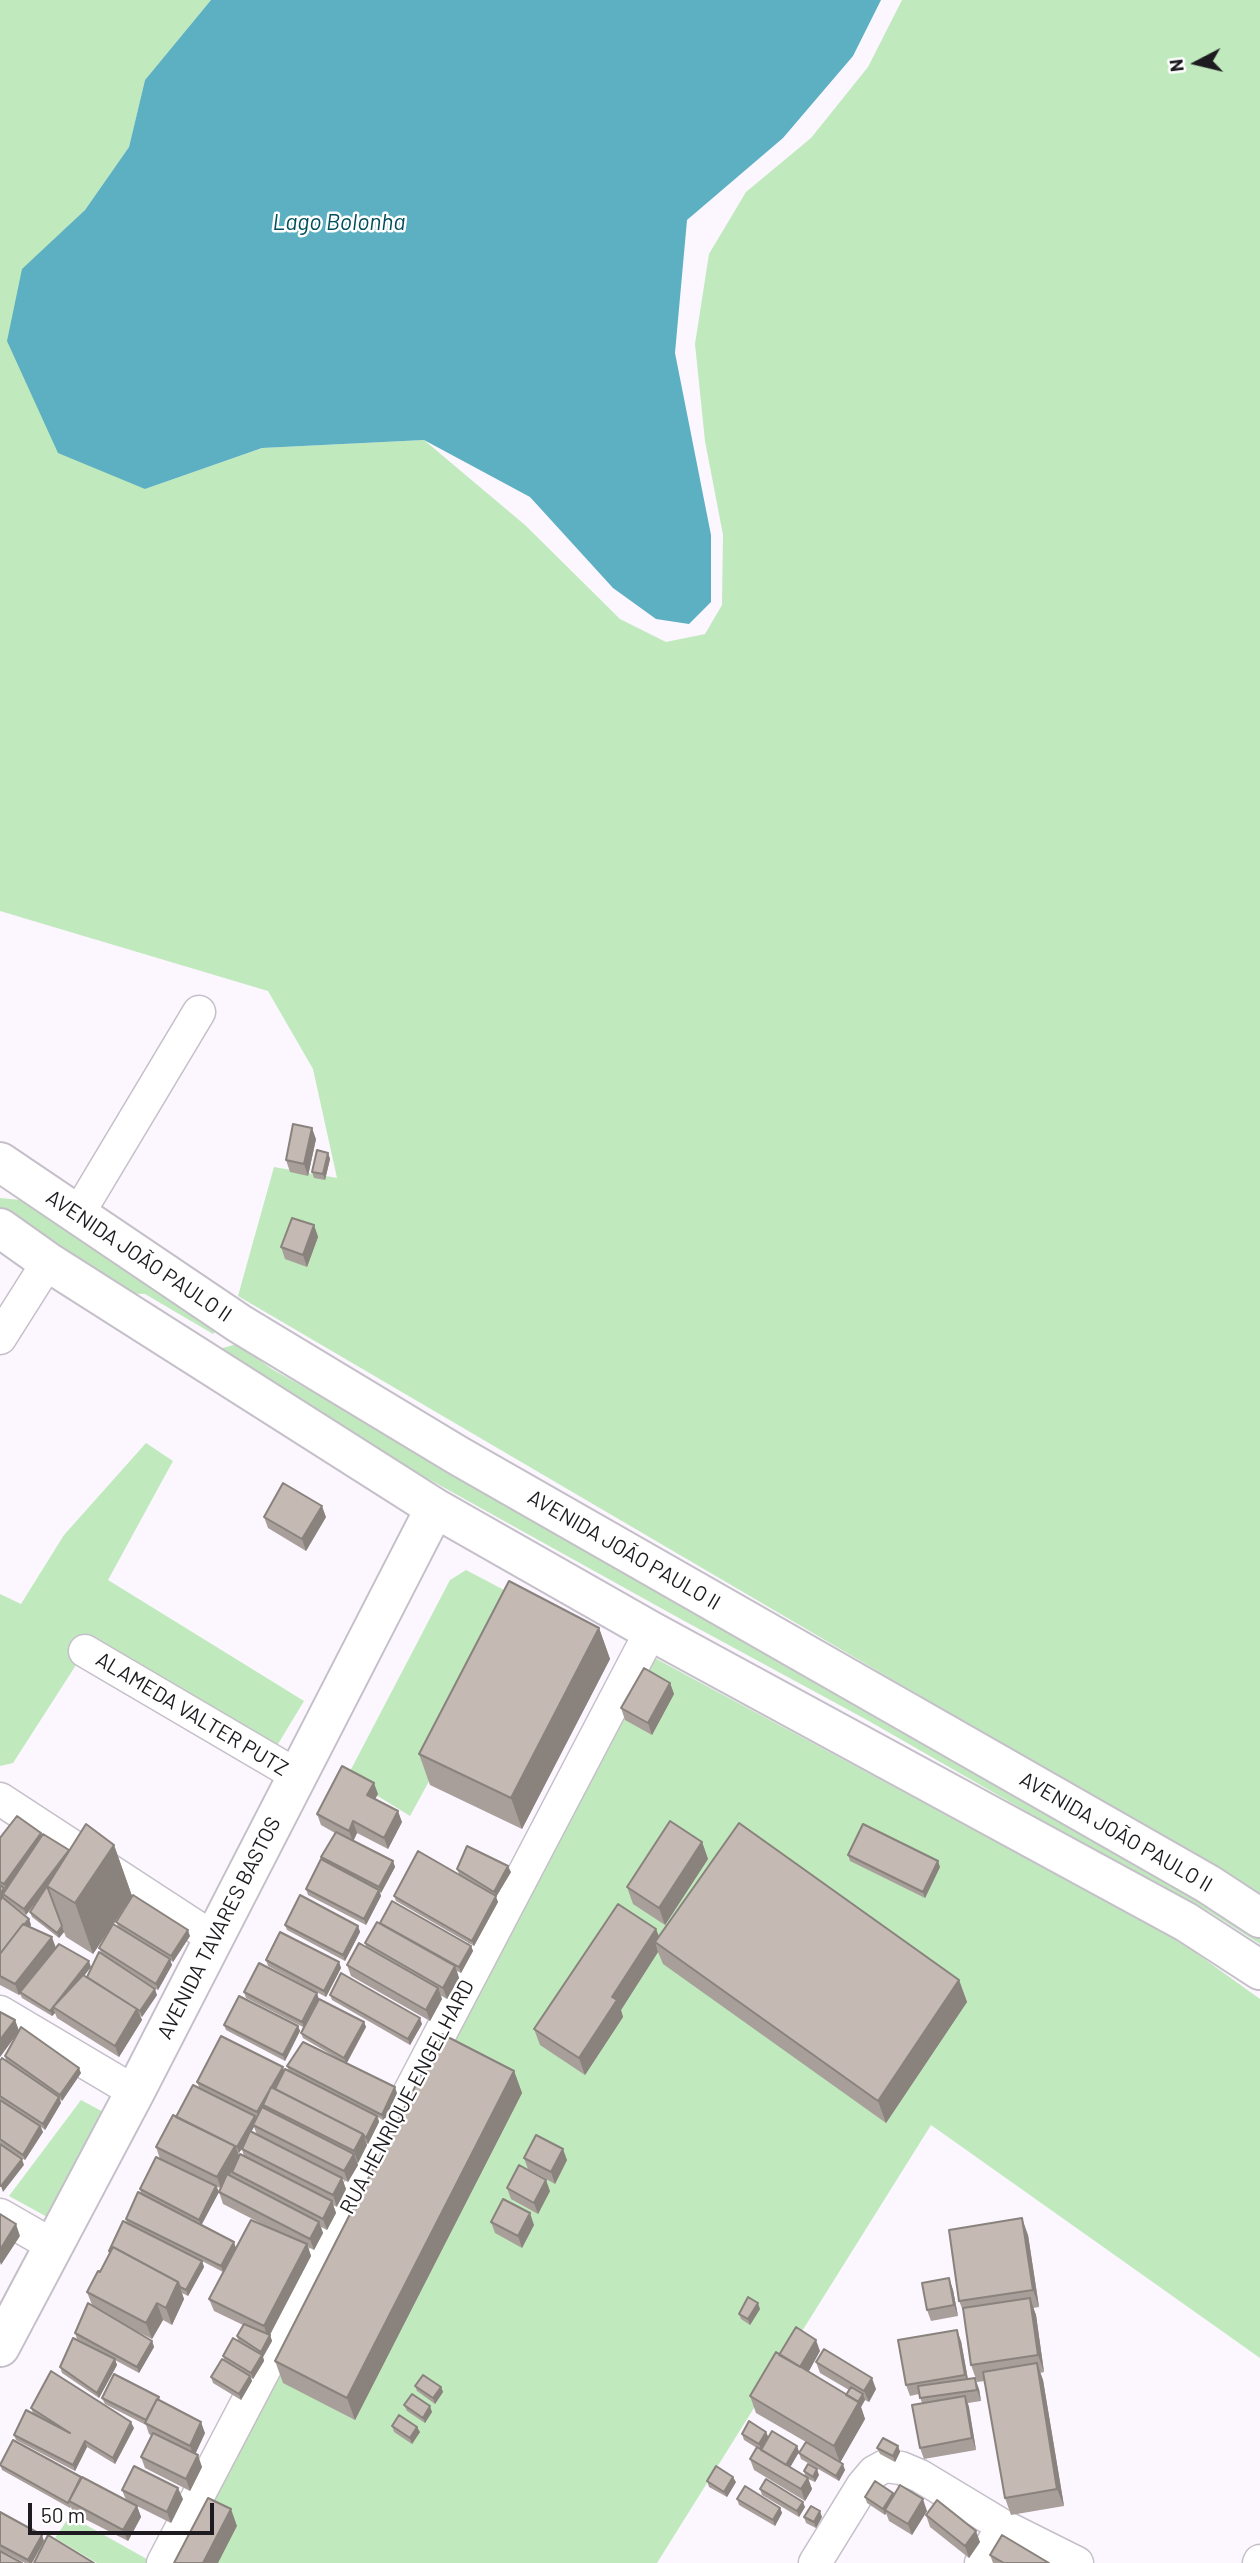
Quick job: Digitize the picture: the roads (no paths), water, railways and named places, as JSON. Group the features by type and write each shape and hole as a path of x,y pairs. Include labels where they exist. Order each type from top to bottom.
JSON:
{"main road":[{"name":"AVENIDA JOÃO PAULO II","path":"0,1162 17,1186 78,1214 240,1324 457,1455 1208,1884 1260,1918"},
{"name":"AVENIDA JOÃO PAULO II","path":"0,1228 47,1262 435,1508 651,1631 1186,1922 1260,1970"},
{"path":"128,1312 142,1305 151,1306 216,1345 232,1341 240,1324"},
{"name":"AVENIDA TAVARES BASTOS","path":"0,2347 135,2092 435,1508"}],"street":[{"path":"78,1214 200,1012"},
{"path":"0,1338 47,1262"},
{"name":"RUA HENRIQUE ENGELHARD","path":"163,2563 651,1631"},
{"name":"ALAMEDA VALTER PUTZ","path":"85,1651 298,1776"},
{"path":"0,1800 213,1938"},
{"path":"0,2012 135,2092"},
{"path":"0,2215 54,2246"},
{"path":"815,2563 863,2485 874,2472 885,2466 901,2468 920,2476 1003,2526 1077,2563"},
{"path":"981,2563 1003,2526"}],"water":[{"name":"Lago Bolonha","path":"211,0 881,0 853,56 783,138 687,220 675,353 711,535 711,602 689,624 656,619 613,588 530,497 424,440 262,448 145,489 58,453 7,341 22,269 85,210 129,147 145,80"}]}
